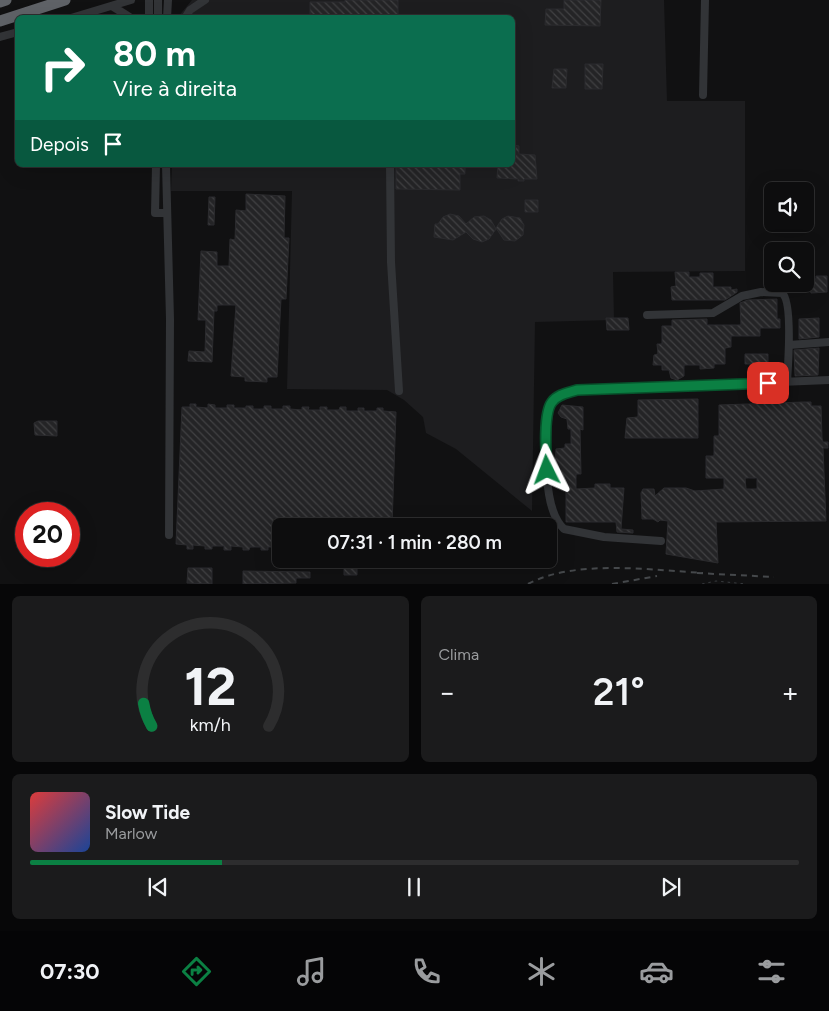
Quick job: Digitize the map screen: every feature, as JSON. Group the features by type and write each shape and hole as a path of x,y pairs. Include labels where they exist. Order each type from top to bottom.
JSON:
{"highway":[{"path":"0,2 6,0"},
{"path":"19,15 65,0"},
{"path":"0,21 15,16"}],"street":[{"path":"81,15 130,0"},
{"path":"149,15 150,0"},
{"path":"158,0 158,15"},
{"path":"167,15 168,0"},
{"path":"187,15 190,10 205,0"},
{"path":"703,95 705,0"},
{"path":"112,6 126,15"},
{"path":"0,37 15,33"},
{"path":"156,167 155,213 166,213"},
{"path":"166,167 170,319 169,535"},
{"path":"390,167 391,262 399,392"},
{"path":"647,315 713,313 742,296 761,292 782,293 787,299 789,345 787,382"},
{"path":"789,345 829,342"},
{"path":"661,541 604,537 564,529 559,525 551,507 546,451 549,407 552,401 559,395 577,390 829,380"}],"path":[{"path":"702,584 716,581 746,584"}],"shaded area":[{"path":"192,0 664,0 667,101 745,101 745,271 613,272 614,320 535,322 532,511 456,449 426,433 423,417 404,400 387,390 287,389 292,191 171,191 172,167 515,167 515,15 180,15"}],"building":[{"path":"345,0 398,0 398,15 310,15 310,2 345,2"},
{"path":"564,0 601,0 600,26 545,25 546,9 564,9"},
{"path":"585,64 603,64 602,89 585,89"},
{"path":"554,69 567,69 566,88 552,88"},
{"path":"515,145 519,146 519,154 535,155 537,179 518,181 518,179 497,178 498,167 515,167"},
{"path":"396,167 465,167 465,174 460,174 460,190 396,189"},
{"path":"246,194 285,196 284,238 289,238 286,299 281,299 277,377 267,377 267,382 245,381 245,377 231,376 236,305 217,305 217,311 214,311 212,362 188,361 189,351 205,352 206,320 198,320 201,251 217,252 217,266 229,266 230,239 235,240 236,210 246,211"},
{"path":"209,197 215,197 214,225 208,225"},
{"path":"525,200 538,200 538,212 525,212"},
{"path":"450,214 459,216 466,224 474,217 484,216 491,220 496,229 489,239 482,242 473,239 466,232 453,240 434,237 435,224 438,224 443,217"},
{"path":"508,216 520,218 524,225 523,235 515,241 504,240 496,228 502,219"},
{"path":"675,272 689,272 689,277 700,277 700,273 713,273 713,287 731,287 731,290 737,289 737,292 725,300 672,300 671,287 676,286"},
{"path":"816,276 827,276 827,292 811,293 814,292 814,279 816,279"},
{"path":"777,299 777,319 780,319 780,328 760,328 760,336 731,336 731,347 725,348 725,364 714,364 714,368 700,369 700,365 684,365 684,376 677,380 671,378 669,370 662,370 662,365 653,365 654,355 658,354 657,344 662,344 662,326 672,326 672,320 707,319 707,325 741,325 740,303 748,300"},
{"path":"606,318 628,318 629,330 607,330"},
{"path":"819,318 819,337 799,339 799,319"},
{"path":"819,348 818,375 795,376 794,350"},
{"path":"745,354 768,354 768,364 745,364"},
{"path":"698,399 698,438 625,438 627,418 638,417 638,400"},
{"path":"811,402 811,406 821,406 822,438 823,442 828,442 828,448 823,448 826,521 716,522 718,563 666,554 668,521 660,520 658,522 653,519 642,519 641,493 643,489 654,489 655,496 664,488 686,488 695,491 724,489 724,478 706,478 706,456 714,456 714,436 719,436 719,405","holes":["745,478 757,478 757,489 746,489"]},
{"path":"190,404 196,404 196,407 208,408 208,404 215,405 215,408 227,408 227,405 234,405 234,408 253,406 253,409 264,409 264,406 271,406 271,409 283,409 283,406 290,406 290,409 302,410 302,407 309,407 308,410 320,410 320,407 327,407 327,410 339,410 340,407 346,407 346,411 358,411 358,408 364,408 364,411 377,411 377,408 383,408 383,411 396,412 392,518 272,518 272,547 268,547 268,550 261,550 261,547 250,547 249,550 243,550 243,547 231,546 231,550 224,550 224,546 212,546 212,549 205,549 205,546 193,545 193,549 187,549 187,545 176,544 182,407 190,407"},
{"path":"562,405 583,407 583,430 580,429 581,474 576,474 576,489 595,488 595,484 610,484 610,488 624,488 621,529 633,530 633,533 617,532 616,522 566,522 566,486 560,486 560,481 556,481 555,472 556,449 565,448 565,444 571,444 571,429 568,429 567,419 561,417 558,413"},
{"path":"38,421 57,421 57,436 35,435 34,423"},
{"path":"188,568 212,568 212,584 187,583"},
{"path":"344,568 357,568 357,575 344,575"},
{"path":"243,571 310,572 310,578 296,578 296,583 243,584"}],"railway":[{"path":"528,584 547,576 568,571 590,569 614,568 703,573"},
{"path":"697,573 774,577"},
{"path":"612,584 657,576"}],"route":[{"path":"547,470 546,451 549,407 552,401 559,395 577,390 768,383"}]}
